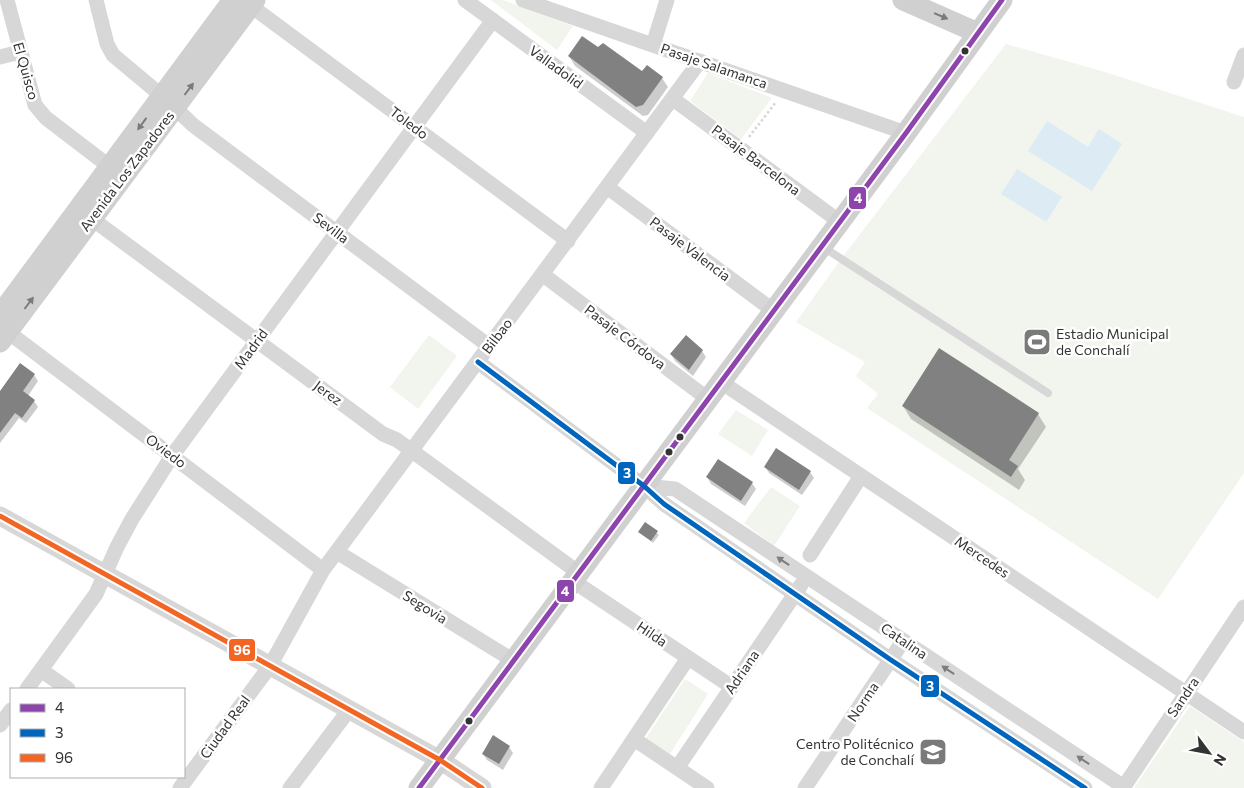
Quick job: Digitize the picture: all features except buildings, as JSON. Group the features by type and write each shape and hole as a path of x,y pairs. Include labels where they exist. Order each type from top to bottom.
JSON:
{"main road":[{"path":"903,0 978,33"},
{"path":"420,788 906,133 1002,0"},
{"name":"Avenida Los Zapadores","path":"2,330 168,102 246,2"},
{"name":"Avenida Los Zapadores","path":"85,214 110,167 168,102"}],"street":[{"name":"El Quisco","path":"7,0 32,97 40,112 110,167"},
{"name":"Sevilla","path":"96,0 108,44 113,54 193,126 489,346"},
{"name":"Valladolid","path":"465,0 647,133"},
{"name":"Pasaje Salamanca","path":"523,0 906,133"},
{"path":"652,45 667,0"},
{"name":"Toledo","path":"246,2 568,241"},
{"name":"Madrid","path":"27,688 92,601 110,560 128,526 172,456 493,20"},
{"path":"0,57 20,52"},
{"path":"1234,82 1244,55"},
{"name":"Bilbao","path":"270,666 323,570 700,61"},
{"name":"Pasaje Barcelona","path":"673,99 840,222"},
{"name":"Pasaje Valencia","path":"607,187 774,311"},
{"name":"Jerez","path":"85,214 383,434 397,440 412,450 576,577"},
{"name":"Pasaje Córdova","path":"542,274 708,399"},
{"name":"Oviedo","path":"2,330 323,570"},
{"path":"478,362 644,486"},
{"name":"Mercedes","path":"721,382 1244,732"},
{"path":"810,555 861,476"},
{"name":"Catalina","path":"644,486 675,489 1123,788"},
{"name":"Catalina","path":"644,486 664,504 891,660 1085,788"},
{"path":"0,516 440,760 482,788"},
{"path":"722,543 733,528"},
{"name":"Segovia","path":"337,552 514,661"},
{"name":"Adriana","path":"677,768 807,576"},
{"name":"Hilda","path":"576,577 688,658 732,687"},
{"name":"Sandra","path":"1123,788 1244,607"},
{"name":"Norma","path":"805,788 903,641"},
{"path":"601,788 688,658"},
{"name":"Ciudad Real","path":"184,780 270,666"},
{"path":"41,670 67,688"},
{"path":"290,788 349,710"},
{"path":"1,723 10,711"},
{"path":"634,739 707,788"}],"lane":[{"path":"822,246 1048,393"}],"path":[{"path":"740,148 785,91"}],"shaded area":[{"path":"491,0 503,0 573,26 557,50"},
{"name":"Estadio Municipal de Conchalí","path":"1006,44 1105,72 1244,117 1244,473 1158,599 867,408 878,394 856,376 865,362 796,322 841,259"},
{"path":"708,73 772,98 741,139 690,101"},
{"path":"1047,121 1088,147 1099,129 1122,144 1092,191 1028,151"},
{"path":"1017,169 1062,197 1046,222 1001,194"},
{"path":"429,335 457,356 418,409 390,387"},
{"path":"736,410 768,430 752,456 718,434"},
{"path":"771,487 800,506 774,546 744,523"},
{"path":"685,679 708,694 670,754 646,738"},
{"path":"1190,706 1244,742 1244,788 1134,788"}],"transit line":[{"name":"4","path":"419,788 906,133 1002,0"},
{"name":"3","path":"478,362 644,486 664,504 891,660 1085,788"},
{"name":"96","path":"0,516 440,760 482,788"}],"place":[{"name":"Estadio Municipal de Conchalí","path":"1037,342"},
{"name":"Centro Politécnico de Conchalí","path":"933,752"}]}
